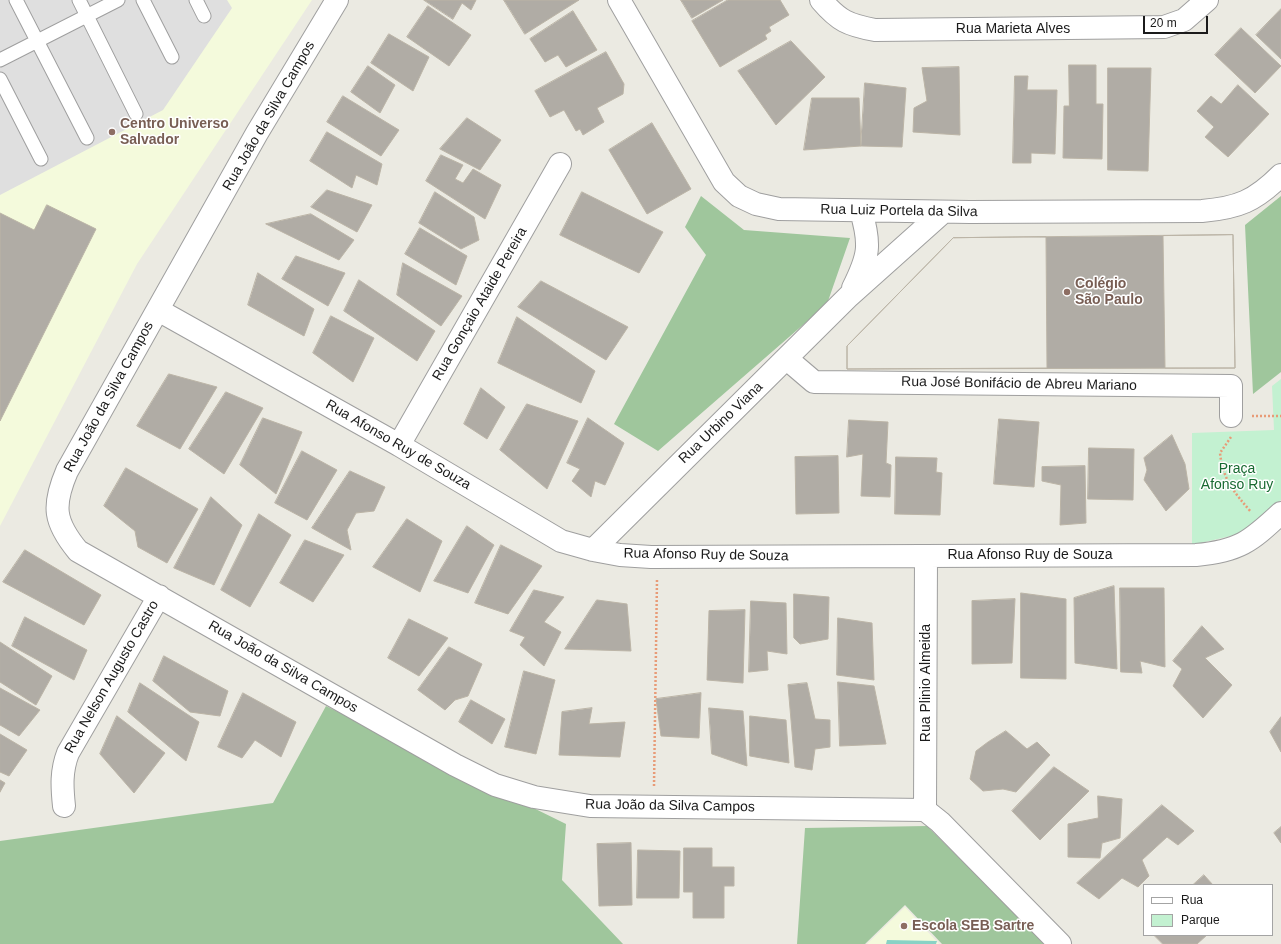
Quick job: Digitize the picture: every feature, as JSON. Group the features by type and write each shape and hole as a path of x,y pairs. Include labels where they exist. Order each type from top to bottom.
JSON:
{"street":[{"name":"Rua João da Silva Campos","path":"337,0 257,133 67,471 58,493 58,514 65,534 78,551 455,765 495,785 534,797 590,806 654,808 925,810"},
{"name":"Rua Luiz Portela da Silva","path":"619,0 724,182 739,196 756,204 779,209 861,211 1202,211 1228,209 1251,200 1271,185 1281,175"},
{"name":"Rua Marieta Alves","path":"821,0 832,12 852,26 875,30 1142,29 1164,27 1184,20 1207,0"},
{"name":"Rua Gonçaio Ataide Pereira","path":"399,445 560,164"},
{"name":"Rua Urbino Viana","path":"849,296 863,267 868,250 867,233 861,211"},
{"name":"Rua Urbino Viana","path":"593,550 849,296 943,212"},
{"name":"Rua Afonso Ruy de Souza","path":"158,310 399,445 561,541 593,550 620,555 926,556 1202,554 1221,552 1245,544 1266,528 1281,513"},
{"name":"Rua José Bonifácio de Abreu Mariano","path":"787,359 814,382 1231,386 1231,416"},
{"name":"Rua Plinio Almeida","path":"925,810 926,556"},
{"name":"Rua Nelson Augusto Castro","path":"64,806 62,781 63,766 68,753 159,596"},
{"path":"925,810 940,822 1060,944"}],"lane":[{"path":"16,0 87,138"},
{"path":"79,0 136,114"},
{"path":"0,60 118,0"},
{"path":"143,0 172,57"},
{"path":"196,0 204,16"},
{"path":"0,79 41,160"}],"path":[{"path":"1265,416 1281,416"},
{"path":"1231,438 1220,453 1222,471 1235,494 1266,528"},
{"path":"654,808 658,556"}],"shaded area":[{"name":"Centro Universo Salvador","path":"0,0 312,0 137,264 0,526"},
{"path":"0,0 227,0 232,8 163,110 0,195"},
{"name":"Escola SEB Sartre","path":"905,907 939,944 867,944"},
{"path":"887,940 937,941 936,944 886,944"}],"green space":[{"path":"701,196 744,230 850,238 827,304 658,451 614,424 706,255 685,227"},
{"path":"1281,196 1281,372 1253,394 1245,225"},
{"name":"Praça Afonso Ruy","path":"1281,379 1281,500 1239,534 1192,545 1192,433 1274,430 1272,386"},
{"path":"326,706 566,824 562,880 623,944 0,944 0,841 273,803"},
{"path":"927,826 1046,944 942,944 905,905 865,944 797,944 805,828"}],"building":[{"path":"424,0 476,0 471,10 462,3 453,19"},
{"path":"504,0 579,0 525,34"},
{"path":"681,0 723,0 692,18"},
{"path":"728,0 780,0 789,15 769,27 771,31 765,35 767,39 720,67 692,21"},
{"path":"428,6 471,35 449,66 407,37"},
{"path":"1281,9 1281,59 1256,35"},
{"path":"573,11 597,50 566,67 558,55 545,62 530,39"},
{"path":"1241,28 1281,66 1255,93 1215,55"},
{"path":"389,34 429,57 413,91 371,63"},
{"path":"791,41 825,77 776,125 738,71"},
{"path":"606,52 624,84 623,94 597,108 604,122 583,135 580,129 576,131 564,110 550,117 535,91"},
{"path":"1069,65 1096,65 1096,104 1103,104 1102,159 1063,158 1064,106 1069,106"},
{"path":"368,66 395,85 380,113 351,92"},
{"path":"959,67 960,135 913,132 914,108 927,101 922,68"},
{"path":"1108,68 1151,68 1148,171 1108,170"},
{"path":"1015,76 1028,76 1027,90 1057,90 1055,154 1031,153 1031,163 1013,163"},
{"path":"865,83 906,88 902,147 861,146"},
{"path":"1238,85 1269,114 1228,157 1205,137 1214,127 1197,111 1211,96 1221,104"},
{"path":"343,96 399,130 381,156 327,122"},
{"path":"812,98 859,98 861,146 804,150"},
{"path":"467,118 501,140 480,170 440,149"},
{"path":"652,123 691,189 647,214 609,150"},
{"path":"327,132 382,164 377,185 356,175 352,188 310,161"},
{"path":"441,155 463,165 455,179 463,183 473,169 501,185 485,219 426,181"},
{"path":"327,190 372,205 357,232 311,207"},
{"path":"435,192 474,217 479,240 461,249 419,223"},
{"path":"582,192 663,232 639,273 560,235"},
{"path":"47,205 96,229 0,421 0,213 34,230"},
{"path":"311,214 354,240 339,260 266,224"},
{"path":"420,228 467,256 456,285 405,254"},
{"name":"Colégio São Paulo","path":"1233,235 1235,368 847,369 847,346 953,238"},
{"path":"1233,235 1235,368 1165,368 1163,236"},
{"path":"1046,237 1047,368 847,369 847,346 953,238"},
{"path":"296,256 345,273 328,306 282,279"},
{"path":"403,263 462,296 441,326 397,295"},
{"path":"258,273 314,309 304,336 248,305"},
{"path":"359,280 435,331 417,361 344,311"},
{"path":"541,281 628,327 606,360 518,307"},
{"path":"331,316 374,338 353,382 313,353"},
{"path":"517,317 595,371 581,403 498,363"},
{"path":"169,374 217,387 180,449 137,426"},
{"path":"481,388 505,407 487,439 464,424"},
{"path":"226,392 263,408 224,474 189,449"},
{"path":"527,404 578,421 547,489 500,450"},
{"path":"263,418 302,432 276,494 240,465"},
{"path":"588,418 624,443 605,485 595,481 591,497 572,481 580,469 567,463"},
{"path":"999,419 1039,422 1034,487 994,484"},
{"path":"849,420 888,422 886,463 891,465 890,497 861,496 863,454 847,457"},
{"path":"1172,435 1185,464 1189,489 1166,511 1144,480 1147,470 1144,458"},
{"path":"1089,448 1134,449 1133,500 1088,499"},
{"path":"302,451 337,470 307,520 275,503"},
{"path":"838,456 839,513 796,514 795,457"},
{"path":"896,457 937,458 936,472 942,473 940,515 895,514"},
{"path":"1085,466 1086,523 1060,525 1061,485 1042,481 1042,467"},
{"path":"126,468 198,509 167,563 138,547 135,531 104,506"},
{"path":"350,471 385,487 374,511 356,513 347,530 351,550 312,528"},
{"path":"211,497 242,525 214,585 174,568"},
{"path":"259,514 291,535 250,607 221,590"},
{"path":"407,519 442,541 420,592 373,567"},
{"path":"467,526 494,545 468,593 434,581"},
{"path":"305,540 344,555 313,602 280,583"},
{"path":"501,545 542,566 508,614 475,603"},
{"path":"25,550 101,595 84,625 3,582"},
{"path":"1114,586 1117,669 1075,663 1074,598"},
{"path":"1120,588 1164,588 1165,667 1140,661 1142,673 1121,672"},
{"path":"534,590 564,597 544,622 561,632 544,666 520,645 525,637 510,631"},
{"path":"1021,593 1066,599 1066,679 1021,678"},
{"path":"794,594 829,597 828,639 800,644 794,638"},
{"path":"1015,599 1012,663 972,664 972,601"},
{"path":"597,600 627,604 631,651 565,649"},
{"path":"751,601 786,603 787,654 767,651 768,670 749,672"},
{"path":"745,610 743,683 707,680 709,611"},
{"path":"25,617 87,650 74,680 12,646"},
{"path":"838,618 872,623 874,680 837,675"},
{"path":"409,619 448,638 419,676 388,658"},
{"path":"1202,626 1224,649 1205,658 1232,685 1203,718 1173,686 1182,669 1173,661"},
{"path":"0,642 52,676 36,705 0,682"},
{"path":"449,647 482,664 468,696 455,700 445,710 418,690"},
{"path":"164,656 228,691 220,716 190,712 153,681"},
{"path":"524,671 555,680 536,754 505,747"},
{"path":"838,682 874,686 886,744 840,746"},
{"path":"140,683 199,722 186,761 128,712"},
{"path":"807,683 815,719 830,720 830,747 815,749 812,770 795,767 788,685"},
{"path":"0,688 40,710 19,736 0,725"},
{"path":"243,693 296,722 281,757 255,740 242,758 218,747"},
{"path":"701,693 699,738 661,736 656,699"},
{"path":"471,700 505,719 492,744 459,722"},
{"path":"592,708 589,724 625,722 620,757 559,755 562,712"},
{"path":"709,708 743,711 747,766 712,754"},
{"path":"117,716 165,753 134,793 100,754"},
{"path":"750,716 786,720 789,763 750,756"},
{"path":"1281,717 1281,752 1270,732"},
{"path":"1006,731 1027,749 1037,742 1050,755 1016,792 1003,789 983,791 970,779 976,751"},
{"path":"0,734 27,750 9,776 0,772"},
{"path":"1054,767 1089,791 1040,840 1012,811"},
{"path":"0,780 5,783 0,792"},
{"path":"1098,796 1122,799 1120,838 1102,843 1100,858 1068,857 1068,824 1098,818"},
{"path":"1162,805 1194,831 1178,845 1167,837 1142,860 1149,876 1138,887 1122,878 1099,899 1077,883"},
{"path":"1281,827 1281,843 1274,833"},
{"path":"631,843 632,905 599,906 597,844"},
{"path":"684,848 712,848 712,867 734,867 734,886 724,886 724,918 693,918 693,892 684,892"},
{"path":"638,850 680,851 679,898 637,898"},
{"path":"1204,875 1212,884 1194,884"},
{"path":"1155,936 1206,936 1197,944 1163,944"}],"place":[{"name":"Centro Universo Salvador","path":"112,132"},
{"name":"Colégio São Paulo","path":"1067,292"},
{"name":"Escola SEB Sartre","path":"904,926"}]}
